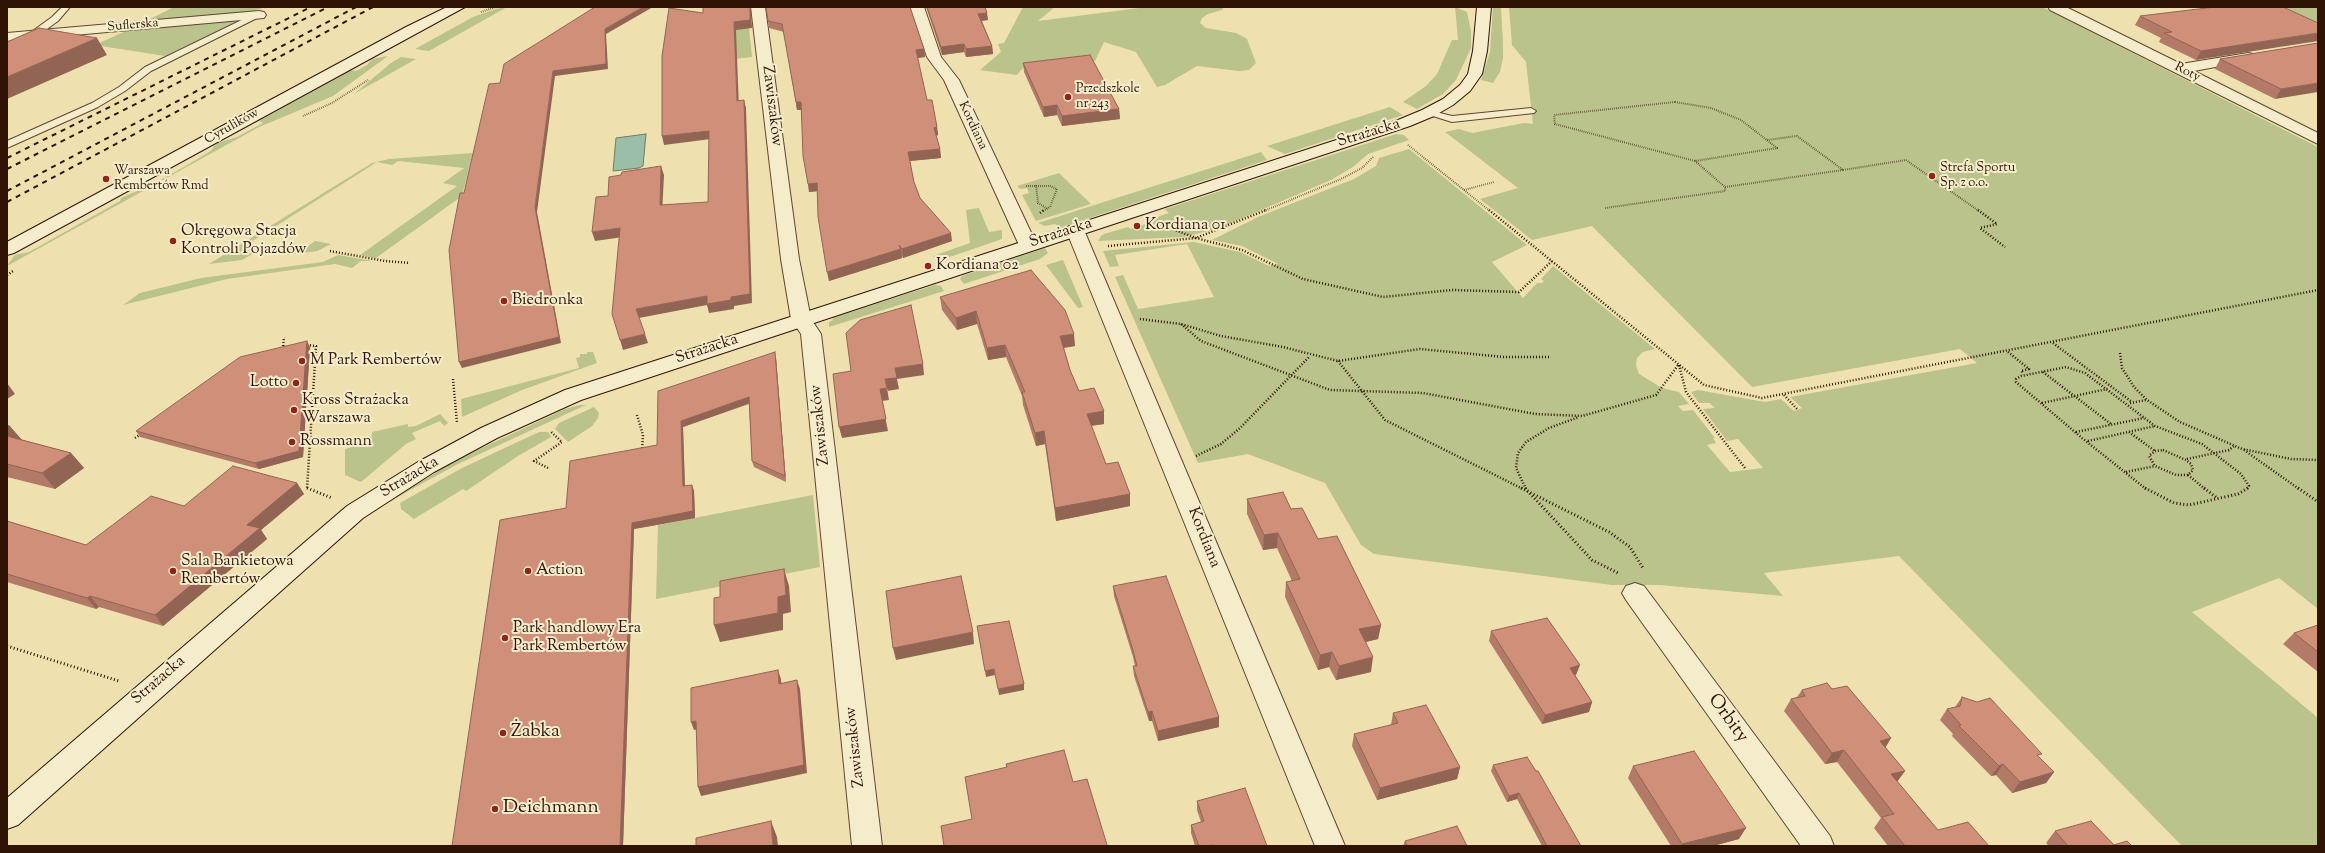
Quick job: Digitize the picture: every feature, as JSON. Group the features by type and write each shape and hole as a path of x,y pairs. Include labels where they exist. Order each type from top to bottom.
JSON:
{"street":[{"name":"Cyrulików","path":"7,249 411,30 458,7"},
{"name":"Zawiszaków","path":"758,7 790,259 801,319 811,334 866,846"},
{"name":"Kordiana","path":"917,7 934,57 951,80 1028,245"},
{"name":"Strażacka","path":"1473,7 1480,44"},
{"name":"Strażacka","path":"7,816 294,563 355,512 426,467 489,433 573,395 801,319 1404,123 1428,113 1448,102 1465,88 1475,74 1484,7"},
{"name":"Roty","path":"2055,7 2318,139"},
{"name":"Suflerska","path":"7,37 259,15"},
{"path":"2179,69 2260,55"},
{"name":"Kordiana","path":"1075,230 1330,846"},
{"name":"Orbity","path":"1633,580 1818,846"}],"lane":[{"path":"33,35 55,19 66,7"},
{"path":"7,145 95,105 116,93 148,69 259,15"},
{"path":"1428,113 1452,119 1531,111"}],"path":[{"path":"1655,103 1682,103 1711,108 1741,120 1766,140 1776,148 1695,161 1555,124 1554,115 1655,103"},
{"path":"1766,140 1797,136 1843,170"},
{"path":"1414,142 1407,144 1704,385 1762,398 2007,352 2318,290"},
{"path":"1106,246 1196,238 1341,180 1362,168 1373,157 1380,154"},
{"path":"1695,161 1725,187 1906,160 1997,224 1980,228 2006,247"},
{"path":"1464,190 1494,182"},
{"path":"1021,186 1036,185 1057,189 1057,194 1048,209 1035,214"},
{"path":"1036,185 1038,203 1048,209"},
{"path":"1605,208 1725,191 1725,187"},
{"path":"1160,224 1196,238 1242,250 1303,278 1384,297 1452,290 1519,292 1552,261"},
{"path":"330,251 384,261 410,263"},
{"path":"1114,323 1141,319 1181,324 1221,336 1283,347 1310,355 1338,360 1420,350 1504,357 1549,356"},
{"path":"1181,324 1201,341 1289,376 1330,390 1423,393 1535,414 1582,416"},
{"path":"284,337 282,351 290,349"},
{"path":"2053,343 2131,403 2147,400"},
{"path":"304,346 311,344 316,346 307,489 333,498 336,502"},
{"path":"2007,352 2029,370 2021,371 2023,372"},
{"path":"2120,353 2126,378 2147,400 2180,422 2242,449 2291,459 2318,460"},
{"path":"1190,459 1221,444 1231,436 1274,395 1289,376 1310,355"},
{"path":"1338,360 1385,420 1527,492 1609,532 1630,547 1641,562 1633,580 1592,560 1527,492 1516,468 1518,453 1526,442 1549,428 1582,416 1656,395 1679,364"},
{"path":"1679,364 1686,392 1744,468"},
{"path":"2073,367 2085,372 2155,426 2174,435 2202,444 2241,474 2249,486 2245,492 2189,505 2174,503 2149,491 2016,382 2018,377 2043,371 2073,367"},
{"path":"2043,371 2111,424"},
{"path":"453,379 458,429"},
{"path":"2041,403 2107,389"},
{"path":"1783,394 1797,409"},
{"path":"635,454 642,452 643,441 640,418 637,415"},
{"path":"2076,432 2144,418"},
{"path":"546,426 562,442 534,461 548,468"},
{"path":"2087,441 2155,426"},
{"path":"135,438 148,429"},
{"path":"2129,432 2155,451 2171,452 2186,460 2193,468 2192,473 2188,475"},
{"path":"2186,460 2229,450 2234,446"},
{"path":"2242,449 2318,502"},
{"path":"2155,451 2149,456 2155,466 2169,473 2188,475 2218,499"},
{"path":"2126,472 2155,466"},
{"path":"7,646 102,674 122,683"}],"shaded area":[{"path":"174,7 266,7 247,13 144,22"},
{"path":"507,7 429,51 415,49 473,17"},
{"path":"1023,7 1055,7 1038,21 1147,7 1224,7 1222,10 1208,14 1202,18 1200,23 1206,28 1236,33 1247,39 1256,63 1249,70 1239,71 1197,66 1165,85 1157,87 1136,52 1104,42 1095,61 1053,66 1027,63 1017,75 980,70 1001,52 998,44 1004,43"},
{"path":"1455,7 1467,12 1471,31 1471,48 1456,80 1443,94 1417,109 1403,102 1426,86 1437,74 1452,40 1458,40"},
{"path":"1493,7 1501,7 1503,58 1500,72 1493,83 1481,80 1490,52"},
{"path":"1509,7 2042,7 2318,147 2318,609 2279,578 2192,612 2318,718 2318,846 2182,846 1899,556 1764,573 1783,596 1659,585 1612,585 1374,554 1361,545 1325,483 1248,454 1198,463 1115,277 1123,275 1138,309 1214,297 1187,244 1115,255 1119,266 1110,267 1103,251 1194,242 1240,252 1269,266 1278,264 1242,246 1212,240 1258,217 1354,179 1376,166 1379,158 1409,149 1527,245 1492,262 1523,298 1537,283 1542,283 1544,281 1541,279 1553,266 1655,349 1643,352 1637,358 1636,365 1639,374 1662,388 1679,392 1689,404 1678,406 1683,411 1693,410 1715,438 1713,438 1716,443 1707,445 1730,472 1763,468 1738,439 1727,441 1703,409 1715,408 1710,403 1699,403 1691,392 1698,390 1765,402 1781,399 1794,411 1802,408 1790,397 1977,363 1960,349 1752,387 1592,226 1532,240 1480,199 1518,188 1445,132 1459,129 1472,133 1524,123 1533,124 1526,62 1512,45"},
{"path":"2270,7 2318,7 2318,28"},
{"path":"241,19 165,56 95,45 128,30"},
{"path":"749,28 752,57 664,67 664,38"},
{"path":"388,56 333,96 259,127 7,266 15,255 29,252 120,201 121,198 153,184 184,167 212,150 218,143 237,137 263,123 259,121 351,70 356,71 367,65 372,59"},
{"path":"401,57 416,59 354,94 391,63"},
{"path":"1390,107 1403,115 1285,154 1267,146"},
{"path":"646,134 643,166 639,168 613,171 616,138"},
{"path":"1396,134 1404,135 1409,140 1368,154 1353,167 1331,180 1217,229 1183,237 1098,241 1104,234 1128,227 1131,229 1154,221 1151,219 1169,213 1165,209"},
{"path":"1261,152 1267,160 1059,228 1055,224 1045,226 1038,223"},
{"path":"473,153 462,196 376,258 360,255 457,186 443,183 464,168 398,161 392,165 377,162 243,247 258,251 242,260 209,264 372,163 389,159"},
{"path":"1059,173 1091,204 1036,221 1022,195 1029,193 1027,188 1020,189 1017,186"},
{"path":"979,208 989,232 1002,230 1002,239 938,261 933,256 970,243 966,210"},
{"path":"315,241 331,244 317,251 286,255 281,253 292,243 308,246"},
{"path":"1045,248 1048,253 1040,259 964,284 960,279 962,276"},
{"path":"338,255 372,261 361,261 352,268 335,264 227,279 123,305 140,293 201,278 323,262"},
{"path":"1063,260 1083,307 1078,308 1046,265"},
{"path":"935,285 941,286 944,291 829,327 829,322 833,320 832,318"},
{"path":"587,352 593,352 597,363 522,390 462,417 461,399 579,368 576,358 580,357 580,354 587,354"},
{"path":"586,405 458,464 383,505 456,460 565,409"},
{"path":"594,407 599,413 598,418 592,426 568,442 555,429 559,423"},
{"path":"440,414 448,423 444,426 440,421 412,433 416,439 406,444 361,482 345,475 345,449 371,442 372,432 408,424 408,427 416,426"},
{"path":"539,432 548,432 551,437 518,456 466,491 463,489 414,519 401,509 400,503 462,468"},
{"path":"813,495 820,567 656,599 658,525"}],"building":[{"path":"595,7 643,7 605,29 606,64 553,71 535,207 559,337 459,362 449,250 460,193 464,193 489,84 500,83 504,64"},
{"path":"703,7 750,7 750,20 734,22 737,101 744,100 750,294 731,297 731,300 707,304 707,296 636,309 645,334 620,340 612,314 620,228 592,232 596,197 608,196 609,177 621,175 622,172 661,166 660,205 708,202 709,131 662,136 662,56 669,8 703,13"},
{"path":"766,7 910,7 924,49 916,50 927,100 932,100 937,127 934,128 940,149 908,152 914,182 920,198 951,233 902,249 899,245 901,249 827,272 818,217 817,183 808,184 803,156 801,102 796,102 782,24 768,21"},
{"path":"927,7 985,7 987,13 978,14 992,46 966,49 964,44 941,47"},
{"path":"2215,7 2283,7 2318,23 2318,33 2201,51 2164,33 2172,32 2140,16"},
{"path":"39,28 97,38 7,77 7,42"},
{"path":"2318,43 2318,83 2281,89 2220,59"},
{"path":"1090,55 1119,109 1062,116 1057,105 1043,107 1023,63"},
{"path":"1031,270 1065,310 1074,334 1060,336 1070,370 1079,391 1094,388 1104,411 1087,414 1106,464 1118,462 1130,494 1055,508 1044,431 1035,433 1022,392 1025,392 1005,345 987,348 976,311 956,318 940,297"},
{"path":"911,305 923,364 895,368 897,378 885,379 887,388 880,389 886,419 839,427 833,374 851,371 846,333 860,320"},
{"path":"307,341 299,451 255,463 136,431 240,357"},
{"path":"775,352 785,476 752,461 749,397 681,421 683,486 692,485 693,511 632,523 620,846 452,846 500,520 566,508 570,461 657,445 658,391"},
{"path":"7,436 71,453 42,473 7,464"},
{"path":"233,466 297,483 247,525 260,528 155,615 90,596 87,598 7,574 7,521 86,545 151,496 184,506"},
{"path":"1283,492 1291,509 1302,508 1318,539 1337,536 1381,625 1359,629 1373,657 1339,666 1332,652 1320,655 1286,582 1300,579 1278,533 1264,535 1247,499"},
{"path":"784,569 786,595 778,597 778,613 714,625 714,598 720,597 720,581"},
{"path":"961,576 973,632 893,648 886,591"},
{"path":"1166,576 1219,717 1158,731 1152,711 1148,712 1133,666 1137,666 1113,586"},
{"path":"1547,618 1580,665 1570,668 1592,702 1545,715 1491,631"},
{"path":"1009,621 1024,684 998,689 994,669 985,671 977,626"},
{"path":"2318,625 2318,652 2294,633"},
{"path":"778,670 779,684 797,680 804,765 698,787 696,721 691,722 691,688"},
{"path":"1827,683 1832,689 1847,686 1891,738 1880,741 1905,771 1891,774 1938,830 1968,822 1989,846 1905,846 1882,817 1894,814 1844,750 1832,753 1791,699 1805,696 1802,690"},
{"path":"1962,697 1977,702 1990,698 2042,754 2037,755 2054,772 2020,782 2003,764 1999,766 1959,726 1961,725 1947,709 1960,706"},
{"path":"1426,705 1460,767 1380,788 1354,734 1398,723 1393,713"},
{"path":"1064,750 1073,782 1087,779 1107,845 944,846 941,826 972,819 965,777 1007,767 1006,764"},
{"path":"1694,751 1746,828 1682,844 1633,766"},
{"path":"1527,757 1536,771 1538,771 1581,846 1547,846 1519,793 1509,796 1493,765"},
{"path":"1245,788 1267,846 1199,846 1191,825 1204,821 1197,801"},
{"path":"771,821 773,846 696,846 696,838"},
{"path":"2091,821 2114,845 2127,841 2132,846 2068,846 2055,831"},
{"path":"1457,826 1467,846 1407,846 1405,841"}],"railway":[{"path":"7,158 311,7"},
{"path":"7,169 328,7"},
{"path":"7,191 356,7"},
{"path":"7,202 373,7"}],"place":[{"name":"Przedszkole nr 243","path":"1068,97"},
{"name":"Strefa Sportu Sp. z o.o.","path":"1932,176"},
{"name":"Warszawa Rembertów Rmd","path":"106,179"},
{"name":"Kordiana 01","path":"1137,226"},
{"name":"Okręgowa Stacja Kontroli Pojazdów","path":"173,241"},
{"name":"Kordiana 02","path":"928,266"},
{"name":"Biedronka","path":"504,301"},
{"name":"M Park Rembertów","path":"302,361"},
{"name":"Lotto","path":"296,383"},
{"name":"Kross Strażacka Warszawa","path":"294,410"},
{"name":"Rossmann","path":"292,442"},
{"name":"Sala Bankietowa Rembertów","path":"173,571"},
{"name":"Action","path":"528,571"},
{"name":"Park handlowy Era Park Rembertów","path":"505,638"},
{"name":"Żabka","path":"503,733"},
{"name":"Deichmann","path":"495,809"}]}
